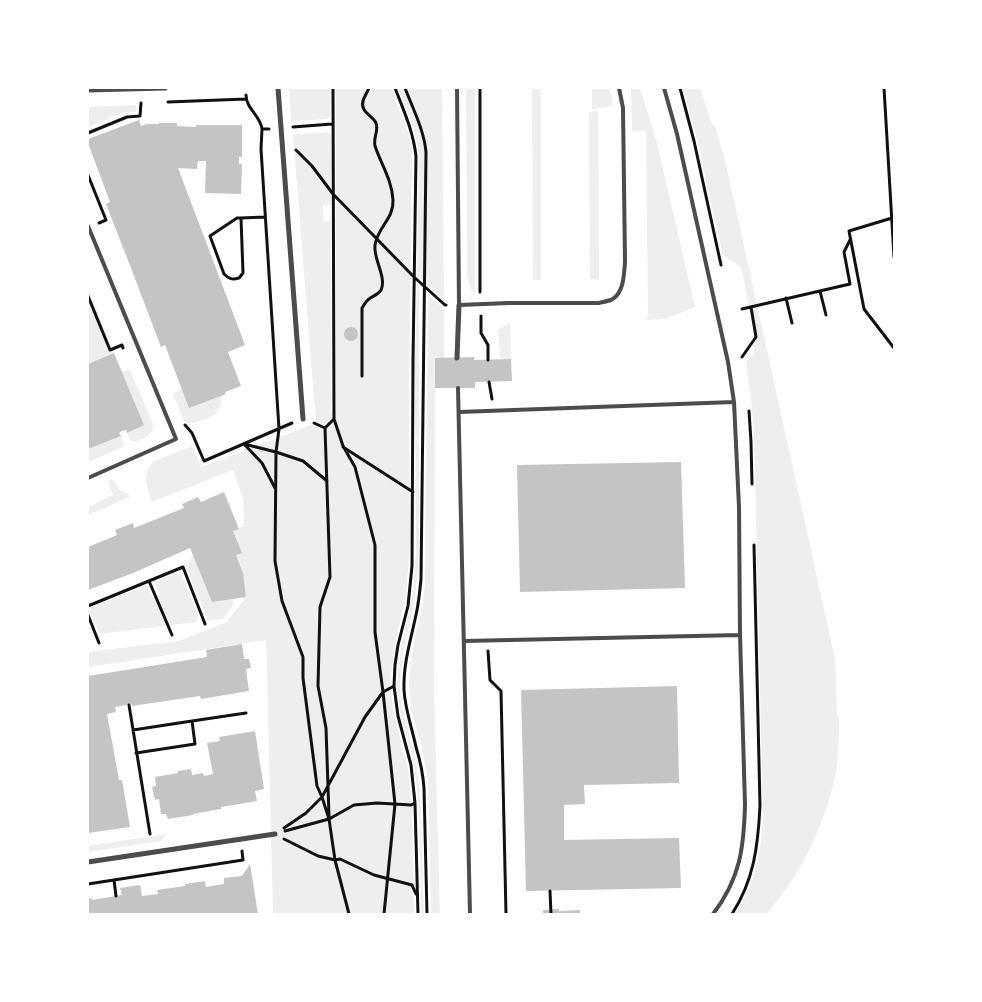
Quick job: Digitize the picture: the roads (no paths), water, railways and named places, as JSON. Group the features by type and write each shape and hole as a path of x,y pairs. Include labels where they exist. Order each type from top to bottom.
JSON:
{"street":[{"path":"88,90 165,88"},
{"path":"278,88 303,419"},
{"path":"457,358 459,305"},
{"path":"88,862 275,834"}],"lane":[{"path":"457,88 459,305 599,303 613,299 617,295 623,278 625,262 623,108 619,88"},
{"path":"664,88 677,134 728,362 734,402 739,507 740,635 745,804 742,845 734,879 713,914"},
{"path":"88,226 176,439 88,478"},
{"path":"458,388 470,914"},
{"path":"459,412 734,402"},
{"path":"464,641 740,635"}]}
